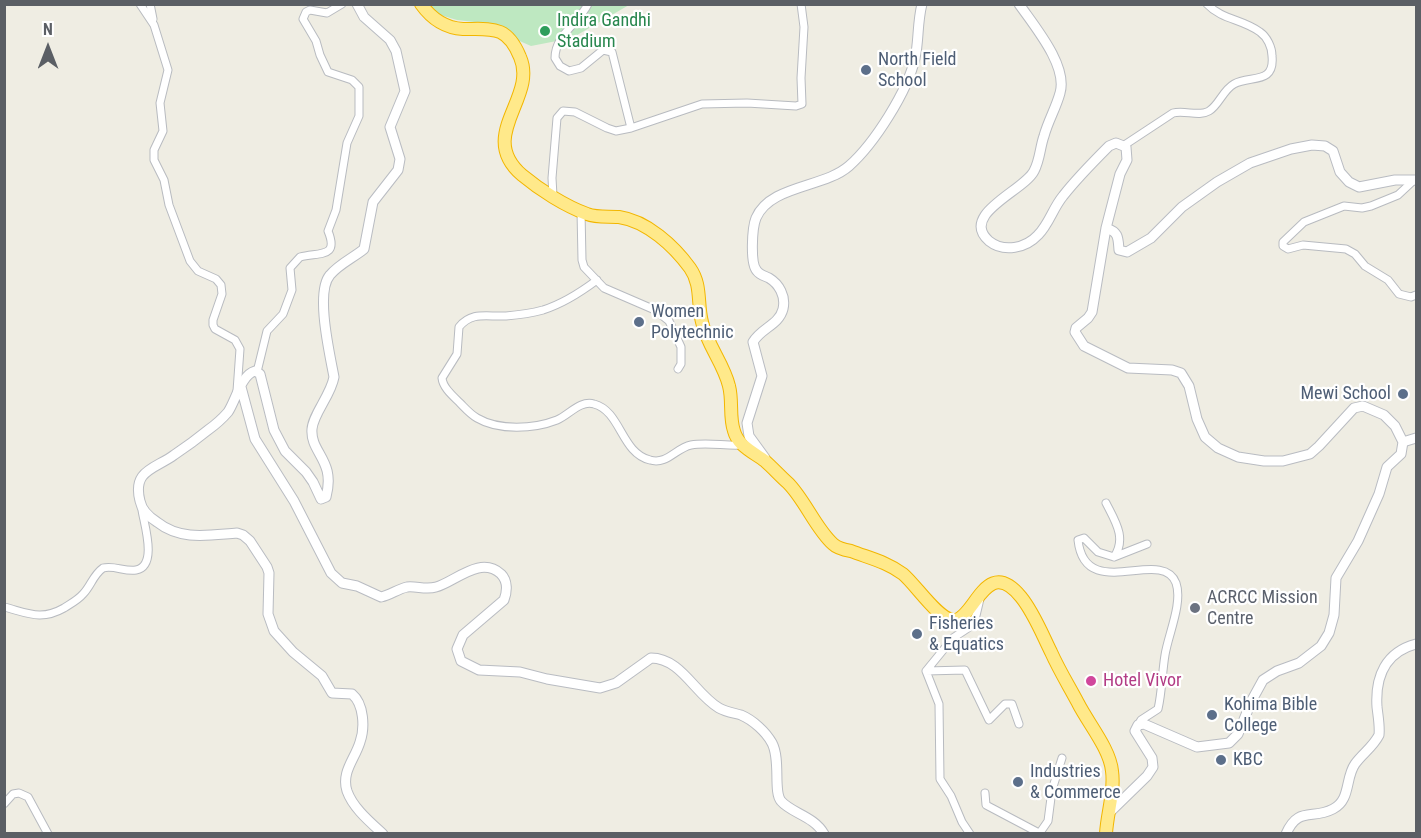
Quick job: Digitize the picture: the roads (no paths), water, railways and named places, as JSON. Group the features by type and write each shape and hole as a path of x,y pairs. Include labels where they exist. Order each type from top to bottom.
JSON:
{"highway":[{"path":"421,4 428,14 442,24 463,29 489,28 499,31 508,37 519,54 523,79 520,94 507,123 505,146 510,161 521,174 553,196 590,215 620,217 635,221 675,249 696,278 699,290 698,309 704,331 729,385 733,429 738,440 791,486 834,546 890,565 919,589 940,615 951,621 960,620 983,588 1000,583 1012,588 1031,611 1078,705 1109,758 1112,785 1106,834"}],"street":[{"path":"140,4 154,24"},
{"path":"150,4 168,76 160,103 163,131 154,150 154,160 164,180 169,205 190,261 198,271 216,279 221,285 222,294 213,325 215,329 235,340 240,349 239,392 255,439 294,501 332,573 342,583 365,589 381,597 406,588 436,587 471,570 493,570 501,575 506,582 507,592 504,600 463,635 457,649 461,661 479,670 520,672 600,688 616,683 651,658 663,659 674,664 710,701 722,710 746,718 763,730 776,752 778,796 782,802 812,820 824,834"},
{"path":"342,4 327,13 310,10 306,12 303,19 316,41 328,72 352,80 359,87 359,116 346,143 336,210 328,231 332,240 331,249 327,253 300,256 290,268 292,290 283,314 267,331 257,372 261,379 274,429 285,451 306,472 321,499 326,497 329,487 329,471 314,438 312,428 333,386 334,377 325,318 324,287 328,276 364,249 373,202 398,170 400,159 390,127 405,91 396,51 390,40 364,17 357,4"},
{"path":"588,4 584,13 559,40 555,58 560,66 569,71 581,68 603,50 612,52 631,129"},
{"path":"553,196 552,178 557,118 559,114 568,110 612,131 631,129 698,105 747,103 796,106 802,104 804,27 801,4"},
{"path":"772,469 749,436 747,423 762,376 753,342 760,332 775,322 783,310 783,297 777,284 756,271 753,265 756,218 766,202 842,171 857,158 877,133 914,64 922,4"},
{"path":"1019,4 1056,60 1061,71 1061,91 1044,136 1036,168 1030,177 982,219 981,226 984,235 1000,248 1009,249 1031,241 1038,236 1061,199 1090,165 1109,146 1116,143 1123,146 1127,160 1120,174 1106,228 1092,312 1076,328 1075,332 1084,346 1128,368 1172,370 1181,373 1189,386 1197,419 1205,437 1218,448 1238,457 1264,461 1297,458 1310,453 1354,408 1363,406 1384,415 1395,426 1404,442 1401,454 1387,466 1379,494 1358,541 1336,578 1336,605 1329,633 1321,646 1299,663 1277,671 1263,680 1235,739 1229,743 1197,747 1144,724 1137,725"},
{"path":"1123,146 1173,113 1181,111 1200,113 1209,110 1232,85 1256,80 1269,72 1272,65 1272,53 1264,36 1251,27 1221,16 1207,4"},
{"path":"1106,228 1118,235 1119,250 1127,252 1151,238 1182,207 1242,167 1268,156 1312,145 1325,146 1333,151 1340,172 1349,182 1359,187 1395,180 1414,180"},
{"path":"1414,180 1398,195 1371,206 1362,208 1344,206 1304,222 1283,242 1283,246 1288,249 1303,245 1346,249 1355,254 1365,266 1388,280 1399,294 1416,296"},
{"path":"581,211 584,267 604,288 649,307 669,321 681,347 681,364 678,369"},
{"path":"597,280 579,293 544,309 504,316 475,316 467,319 459,327 457,354 442,378 446,388 477,418 506,426 533,426 546,423 557,420 586,403 595,404 609,414 640,456 657,462 666,460 681,449 692,445 743,445"},
{"path":"4,607 36,615 50,615 71,604 84,593 92,578 103,568 118,567 135,570 140,568 147,560 149,549 140,502 141,477 146,471 171,458 215,425 230,409 246,375 250,372 257,372"},
{"path":"1404,442 1416,438"},
{"path":"140,502 147,515 162,527 178,533 195,536 237,533 250,541 268,573 268,614 274,631 293,652 322,676 332,693 351,694 359,703 362,713 362,737 347,770 346,785 354,804 383,834"},
{"path":"1106,503 1119,531 1119,550 1114,556"},
{"path":"1107,815 1154,767 1152,758 1135,731 1141,720 1158,710 1163,666 1175,616 1177,588 1173,576 1164,570 1107,573 1096,570 1089,566 1084,558 1078,540 1084,538 1098,552 1114,556 1147,544"},
{"path":"926,671 953,638 974,624 983,588"},
{"path":"1286,834 1293,821 1299,816 1334,809 1341,802 1347,790 1351,771 1379,735 1377,691 1382,672 1395,653 1402,648 1416,644"},
{"path":"926,671 965,670 989,720 1005,704 1012,704 1019,724"},
{"path":"926,671 939,704 940,779 970,834"},
{"path":"985,793 986,806 1039,833 1044,828 1050,814 1052,790 1062,758"},
{"path":"4,804 13,794 24,794 28,797 48,834"}],"place":[{"name":"Indira Gandhi Stadium","path":"545,31"},
{"name":"North Field School","path":"866,70"},
{"name":"Women Polytechnic","path":"639,322"},
{"name":"Mewi School","path":"1403,394"},
{"name":"ACRCC Mission Centre","path":"1195,608"},
{"name":"Fisheries & Equatics","path":"917,634"},
{"name":"Hotel Vivor","path":"1091,681"},
{"name":"Kohima Bible College","path":"1212,715"},
{"name":"KBC","path":"1221,760"},
{"name":"Industries & Commerce","path":"1018,782"}]}
